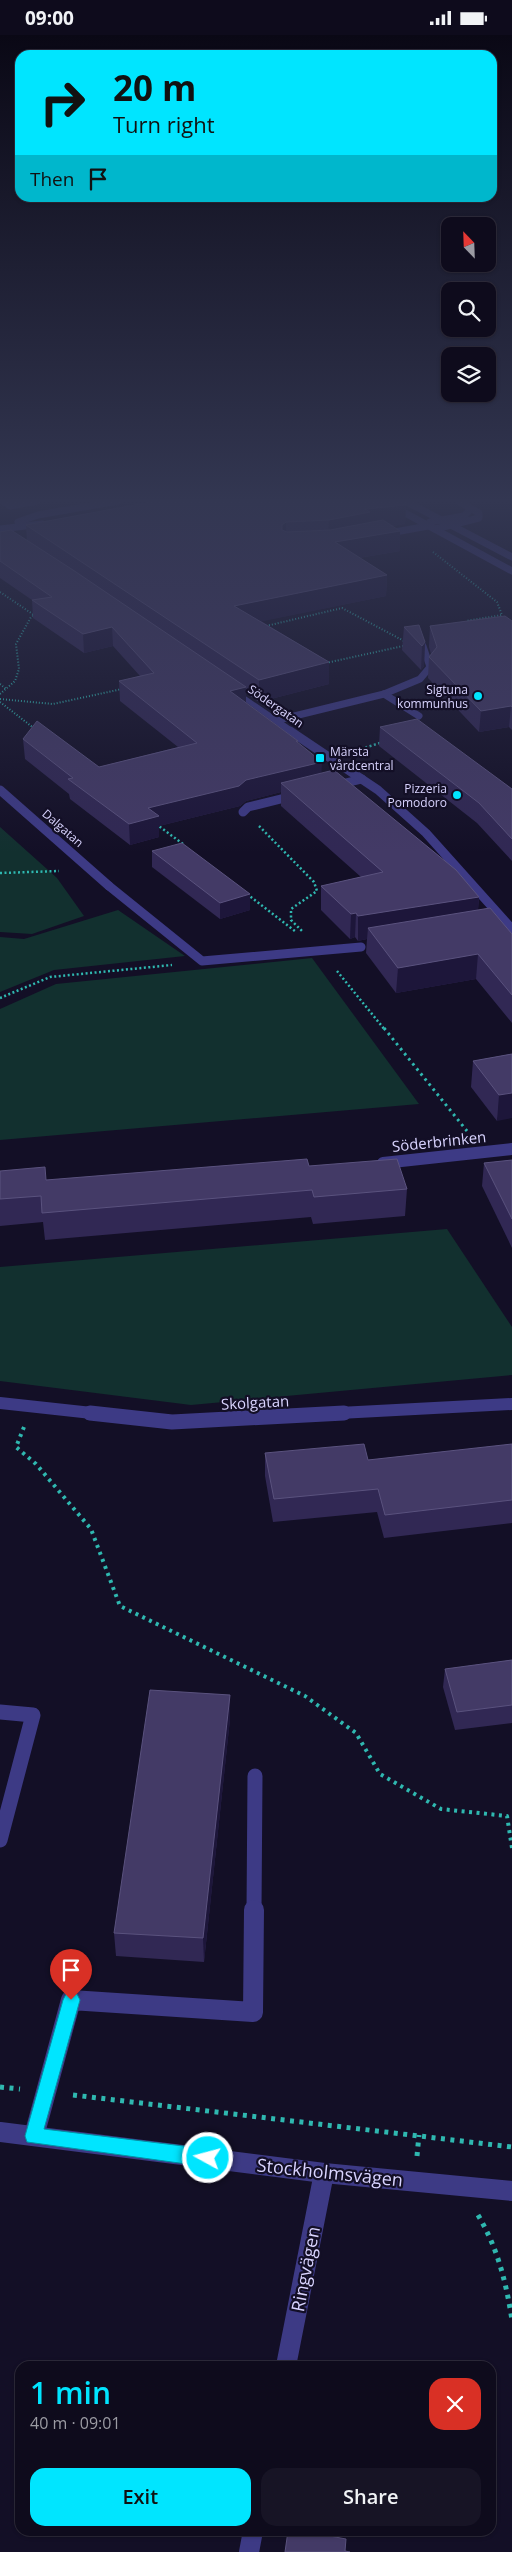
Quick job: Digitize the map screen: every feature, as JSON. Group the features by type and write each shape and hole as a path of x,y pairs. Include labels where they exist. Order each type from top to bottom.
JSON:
{"street":[{"path":"274,721 384,694 420,679 430,667 422,646"},
{"name":"Södergatan","path":"228,688 362,779 426,833 507,924"},
{"path":"384,694 420,716"},
{"path":"322,789 362,779"},
{"name":"Dalgatan","path":"0,790 84,864 202,961"},
{"path":"243,813 248,807 304,793"},
{"path":"202,961 365,946"},
{"name":"Söderbrinken","path":"369,1164 512,1149"},
{"name":"Skolgatan","path":"0,1403 172,1423 512,1403"},
{"path":"0,1712 33,1715 0,1840"},
{"path":"34,2136 71,2000 253,2012 255,1776"},
{"name":"Stockholmsvägen","path":"0,2132 324,2173 512,2191"},
{"name":"Ringvägen","path":"287,2361 324,2173"},
{"path":"249,2552 253,2536"}],"path":[{"path":"0,694 15,681 19,669 16,644 32,618"},
{"path":"266,626 298,618"},
{"path":"320,665 411,645 362,618"},
{"path":"460,623 484,618"},
{"path":"0,684 6,689"},
{"path":"0,701 53,704 131,687"},
{"path":"0,701 39,733"},
{"path":"243,813 274,841 314,882 317,891 291,909 291,920 320,950 412,1061 471,1136 478,1152"},
{"path":"156,823 187,848"},
{"path":"0,873 53,873 84,864"},
{"path":"242,890 320,950"},
{"path":"0,998 50,977 202,961"},
{"path":"32,1407 16,1447 36,1464 91,1529 120,1606 305,1696 356,1733 380,1774 441,1809 507,1816 512,1848"},
{"path":"0,2087 512,2147"},
{"path":"415,2182 419,2135"},
{"path":"477,2213 493,2240 503,2264 512,2320"}],"green space":[{"path":"0,827 57,878 84,916 32,934 0,932"},
{"path":"118,910 185,956 54,970 0,992 0,937 24,939"},
{"path":"312,958 419,1104 0,1140 0,1009 56,984"},
{"path":"447,1229 512,1327 512,1375 191,1405 0,1381 0,1267"}],"building":[{"path":"60,618 145,618 246,687 230,691 298,741 296,741 322,762 246,780 239,786 148,808 159,816 129,824 68,779 73,778 23,739 37,721 99,767 197,743 119,681 154,673 112,627 83,634"},
{"path":"166,618 255,618 329,662 259,680"},
{"path":"487,618 508,618 512,621 512,707 481,711 429,657 437,647 430,626"},
{"path":"419,625 425,642 422,646 404,627"},
{"path":"417,719 512,789 512,839 479,803 380,727"},
{"path":"334,770 456,870 479,897 358,916 356,913 351,914 321,886 383,872 281,783"},
{"path":"182,843 250,894 220,903 152,851"},
{"path":"490,908 512,934 512,995 478,954 398,968 368,928"},
{"path":"512,1054 512,1093 499,1095 473,1061"},
{"path":"307,1159 309,1166 397,1159 407,1189 314,1197 312,1190 42,1213 41,1196 0,1199 0,1171 45,1167 46,1180"},
{"path":"512,1160 512,1219 484,1163"},
{"path":"364,1444 368,1460 512,1444 512,1500 385,1515 378,1489 274,1499 265,1453"},
{"path":"512,1660 512,1705 457,1712 445,1669"},
{"path":"150,1690 230,1695 203,1938 114,1933"},
{"path":"287,2536 330,2536 346,2539 345,2551 350,2552 285,2552"}],"place":[{"name":"Sigtuna kommunhus","path":"478,696"},
{"name":"Märsta vårdcentral","path":"320,758"},
{"name":"Pizzeria Pomodoro","path":"457,795"}],"route":[{"path":"71,2000 34,2136 208,2158"}]}
